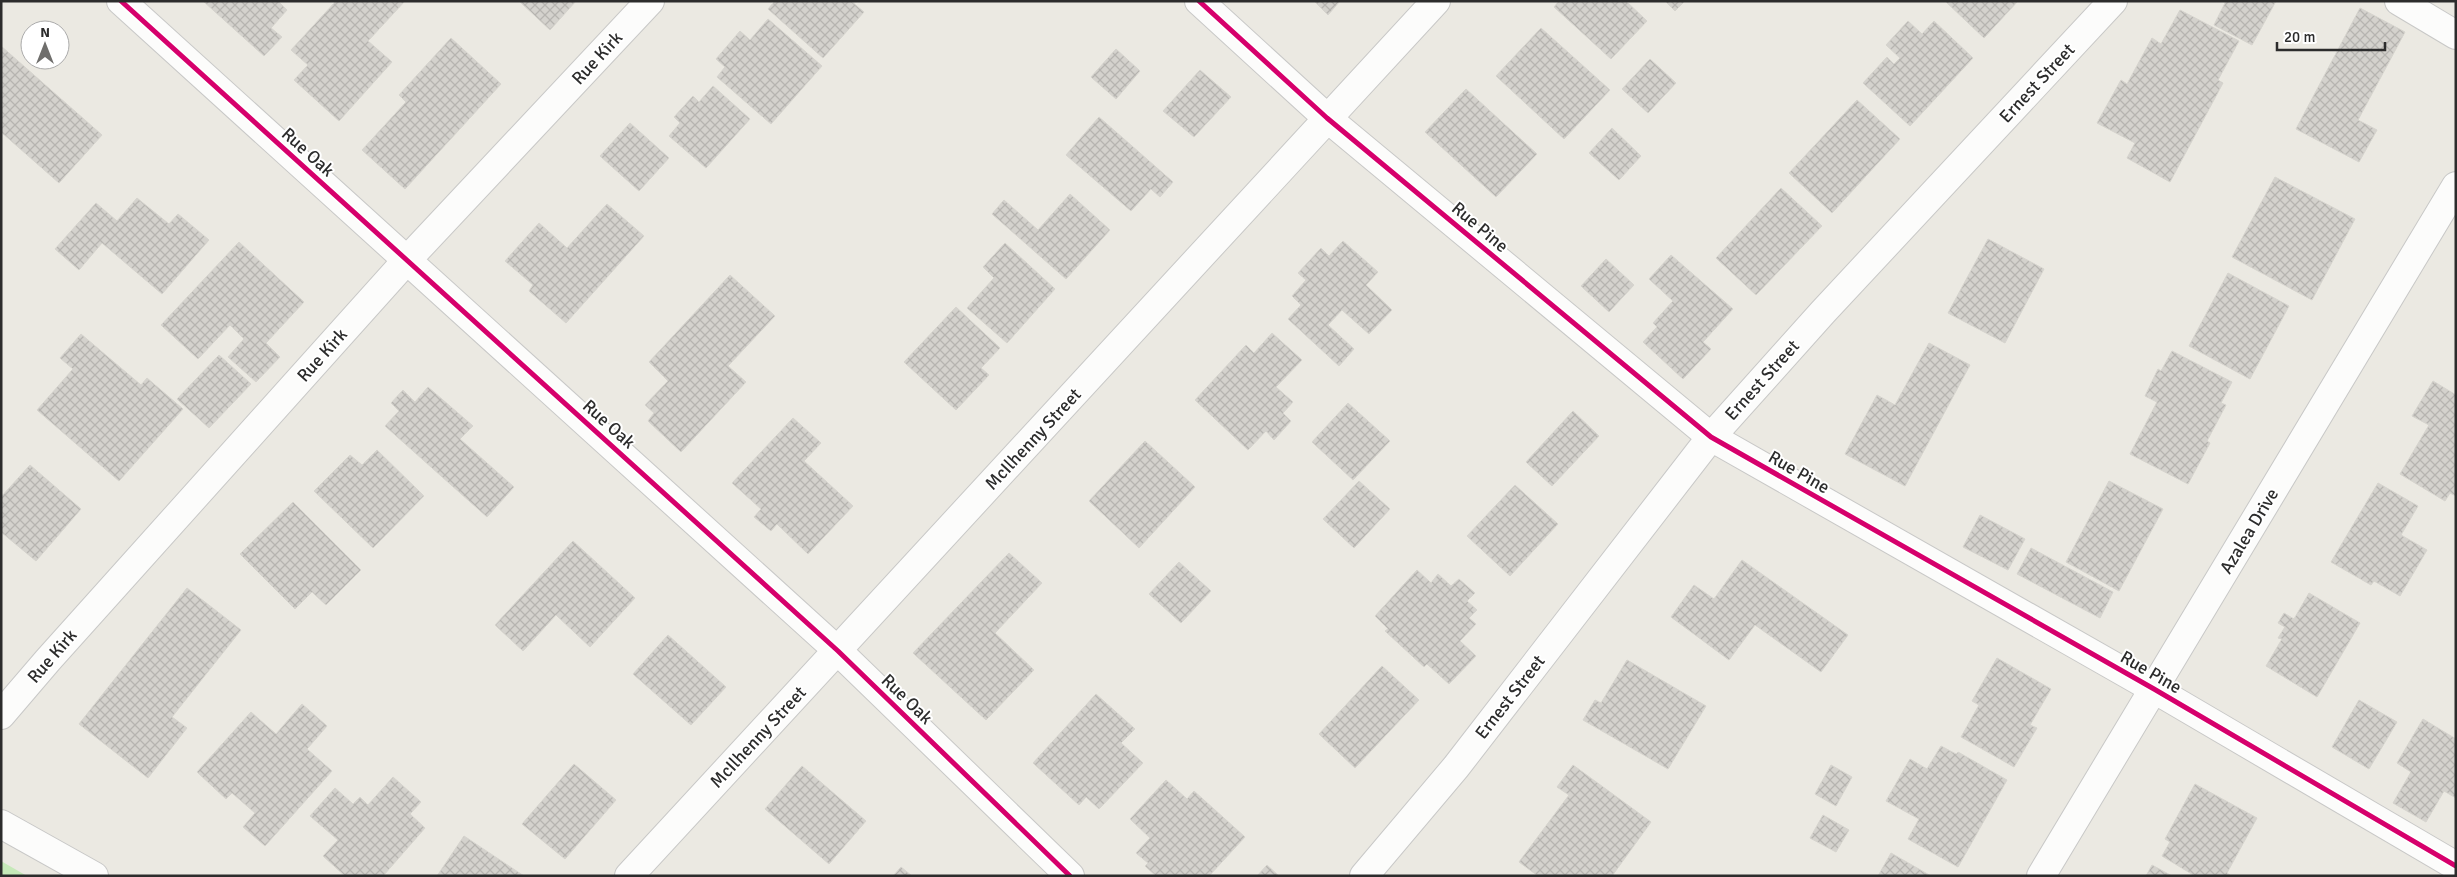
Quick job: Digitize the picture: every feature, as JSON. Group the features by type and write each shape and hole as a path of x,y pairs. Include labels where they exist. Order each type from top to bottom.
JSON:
{"street":[{"name":"Rue Oak","path":"121,1 838,651 1070,876"},
{"name":"Rue Kirk","path":"1,715 48,660 407,260 650,1"},
{"name":"Rue Pine","path":"1200,1 1327,118 1711,437 2154,689 2456,866"},
{"name":"McIlhenny Street","path":"629,876 1436,1"},
{"name":"Ernest Street","path":"1364,876 1456,767 1711,437 1823,312 2113,1"},
{"path":"2400,1 2456,35"},
{"name":"Azalea Drive","path":"2041,876 2456,186"},
{"path":"1,824 94,876"}],"green space":[{"path":"1,861 27,876 1,876"}],"building":[{"path":"203,1 278,1 287,10 271,28 282,37 264,56"},
{"path":"336,1 405,1 368,41 392,62 339,121 294,80 308,65 291,50"},
{"path":"519,1 576,1 550,30"},
{"path":"775,1 851,1 864,12 823,58 768,9"},
{"path":"1314,1 1340,1 1328,15"},
{"path":"1559,1 1626,1 1647,21 1611,59 1554,7"},
{"path":"1665,1 1685,1 1675,11"},
{"path":"1945,1 2018,1 1984,38"},
{"path":"2226,1 2276,1 2252,45 2214,25"},
{"path":"2360,8 2405,32 2358,120 2377,130 2359,162 2296,129"},
{"path":"2180,10 2239,41 2218,80 2223,83 2170,182 2127,158 2135,143 2097,123 2121,80 2127,84 2152,38 2161,44"},
{"path":"768,19 822,66 771,124 717,77 725,67 716,59 740,31 750,40"},
{"path":"1908,21 1922,34 1934,21 1973,58 1910,126 1863,83 1887,57 1894,64 1900,58 1886,45"},
{"path":"1541,28 1610,90 1564,139 1496,76"},
{"path":"451,38 501,84 405,189 362,150 406,102 399,95"},
{"path":"1,46 20,63 20,70 28,70 102,135 59,183 1,132"},
{"path":"1116,49 1140,71 1116,99 1091,77"},
{"path":"1650,59 1676,83 1648,113 1622,89"},
{"path":"1200,70 1231,97 1194,137 1163,111"},
{"path":"713,86 750,119 706,168 669,136 680,123 674,117 693,96 699,102"},
{"path":"1466,89 1537,154 1496,197 1425,132"},
{"path":"1857,100 1900,139 1832,213 1789,173"},
{"path":"1099,117 1173,182 1160,197 1151,189 1131,211 1066,155"},
{"path":"630,123 669,158 639,191 600,156"},
{"path":"1612,128 1641,156 1619,180 1589,153"},
{"path":"2275,177 2355,219 2312,300 2232,257"},
{"path":"1781,188 1822,226 1756,295 1716,258"},
{"path":"1070,194 1110,230 1066,279 992,214 1004,200 1038,230"},
{"path":"137,198 169,224 178,214 209,240 162,294 102,243 79,270 55,249 96,203 117,221"},
{"path":"607,204 644,236 566,323 529,291 533,285 505,261 539,223 567,248"},
{"path":"1988,239 2044,269 2005,343 1948,313"},
{"path":"1343,241 1378,272 1366,285 1392,310 1369,334 1342,310 1328,325 1354,349 1339,366 1288,319 1301,305 1292,296 1306,280 1298,273 1321,248 1329,256"},
{"path":"239,242 304,302 266,343 280,357 256,382 228,357 244,339 230,325 198,359 161,325"},
{"path":"1005,243 1055,289 1007,343 967,308 994,278 983,267"},
{"path":"1671,255 1733,309 1703,342 1711,349 1683,379 1643,342 1657,327 1653,323 1673,301 1649,279"},
{"path":"1606,259 1634,285 1609,312 1581,286"},
{"path":"2228,273 2289,306 2250,379 2189,346"},
{"path":"730,275 775,316 728,366 746,382 681,452 648,421 654,413 645,405 668,381 649,362"},
{"path":"956,307 1000,348 981,368 989,375 956,410 904,362"},
{"path":"1272,333 1302,360 1276,387 1293,402 1283,413 1291,421 1274,440 1266,431 1248,450 1195,400 1246,345 1254,353"},
{"path":"81,334 141,385 147,378 183,409 119,481 37,410 73,369 60,358"},
{"path":"1929,343 1970,365 1905,486 1845,454 1877,395 1895,405"},
{"path":"2172,351 2232,382 2221,403 2226,405 2207,441 2210,443 2188,484 2130,454 2157,402 2145,396 2158,369 2161,371"},
{"path":"219,355 251,384 209,428 177,399"},
{"path":"2433,381 2456,395 2456,496 2450,493 2445,501 2400,474 2429,425 2412,416"},
{"path":"428,387 473,426 460,439 514,487 487,517 385,426 399,411 391,403 403,390 415,402"},
{"path":"1348,403 1390,441 1353,480 1312,442"},
{"path":"1573,411 1599,436 1552,486 1526,462"},
{"path":"793,418 821,443 804,461 853,506 808,554 777,524 771,531 754,517 761,509 732,483"},
{"path":"1145,441 1195,487 1139,548 1089,501"},
{"path":"377,450 424,496 373,548 314,491 350,455 362,465"},
{"path":"30,465 81,509 36,561 1,532 1,497"},
{"path":"1359,481 1390,509 1354,548 1323,519"},
{"path":"2109,481 2163,509 2119,591 2066,562"},
{"path":"2378,483 2418,506 2401,535 2427,550 2400,596 2374,581 2371,585 2331,562"},
{"path":"1515,485 1558,524 1510,576 1467,536"},
{"path":"293,502 361,570 326,605 312,592 295,609 240,554"},
{"path":"1980,515 2025,539 2008,570 1963,547"},
{"path":"573,541 635,598 590,647 556,615 523,651 495,625"},
{"path":"2031,548 2113,592 2100,618 2017,574"},
{"path":"1009,553 1042,583 995,633 1034,670 986,720 913,653"},
{"path":"1742,560 1848,635 1821,672 1755,625 1729,660 1671,617 1694,585 1714,599"},
{"path":"1179,562 1211,591 1181,623 1149,594"},
{"path":"1417,570 1431,583 1438,574 1451,586 1459,579 1475,593 1467,601 1477,610 1469,618 1476,624 1460,641 1476,656 1449,684 1427,664 1424,667 1385,631 1388,629 1375,616"},
{"path":"187,588 241,630 172,717 187,728 148,778 79,724"},
{"path":"2309,593 2360,623 2317,697 2266,666 2282,639 2278,638 2285,627 2278,623 2284,613 2294,619"},
{"path":"668,635 726,687 691,725 633,674"},
{"path":"1997,658 2051,689 2030,725 2037,728 2014,767 1961,737 1979,705 1972,701"},
{"path":"1627,660 1706,706 1668,769 1583,720 1595,700 1601,703"},
{"path":"1382,666 1419,700 1355,768 1319,734"},
{"path":"1096,694 1135,729 1121,743 1143,763 1099,809 1086,797 1079,805 1033,763"},
{"path":"2359,700 2397,722 2369,769 2332,747"},
{"path":"302,704 327,726 307,749 332,771 265,846 243,827 255,813 232,793 226,799 197,772 251,712 276,734"},
{"path":"2423,719 2456,739 2456,798 2444,791 2426,822 2393,803 2411,772 2397,763"},
{"path":"1941,746 1956,754 1958,752 2007,780 1958,867 1908,839 1919,819 1886,801 1910,759 1927,769"},
{"path":"574,764 616,800 565,859 522,824"},
{"path":"1573,765 1651,822 1612,876 1538,876 1519,862 1569,795 1557,787"},
{"path":"1831,765 1852,777 1836,806 1815,794"},
{"path":"802,766 866,821 829,864 765,809"},
{"path":"393,777 421,802 410,814 425,828 383,876 345,876 323,856 338,840 310,816 335,788 353,804 360,797 368,805"},
{"path":"1166,780 1187,799 1194,791 1245,837 1209,876 1156,876 1145,866 1148,863 1136,853 1150,838 1130,819"},
{"path":"2195,784 2257,818 2227,873 2231,876 2195,876 2162,856 2170,842 2165,839"},
{"path":"1823,815 1849,830 1836,852 1810,838"},
{"path":"464,836 524,876 437,876"},
{"path":"1891,853 1931,876 1878,876"},
{"path":"1267,865 1279,876 1257,876"},
{"path":"2152,865 2172,876 2146,876"},
{"path":"901,867 912,876 893,876"}],"cycle path":[{"path":"121,1 838,651 1070,876"},
{"path":"1199,1 1327,118 1711,437 2154,689 2456,866"}]}
